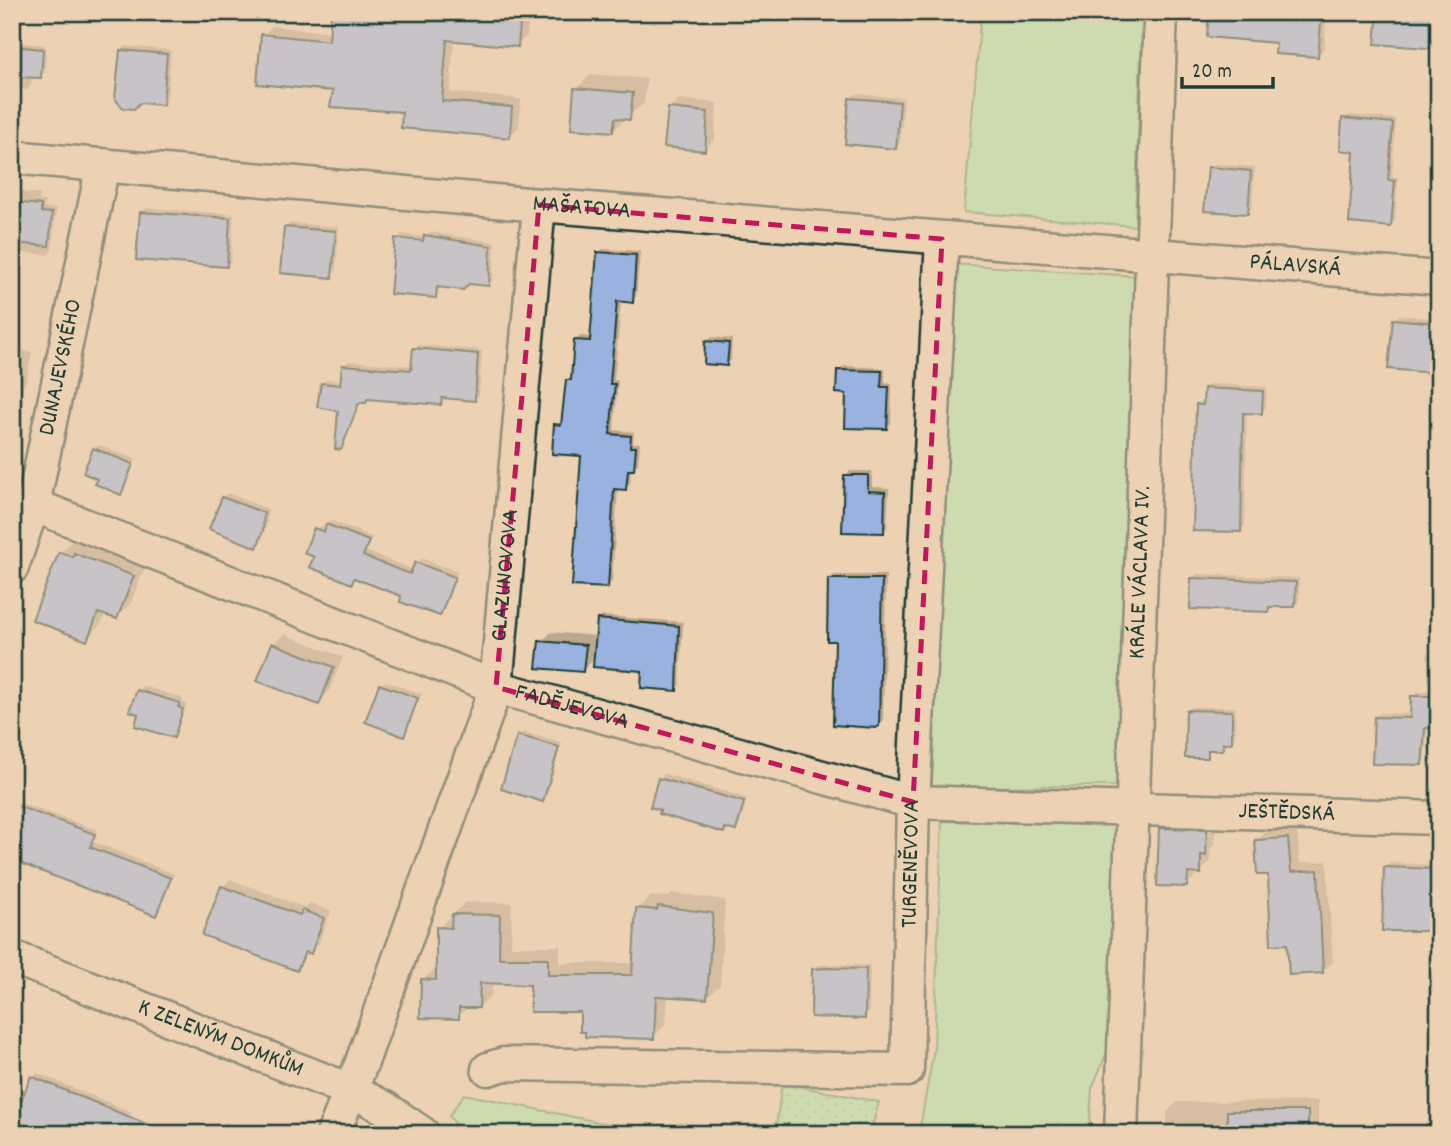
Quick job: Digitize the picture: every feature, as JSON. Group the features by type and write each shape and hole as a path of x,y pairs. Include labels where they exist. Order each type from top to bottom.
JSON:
{"street":[{"name":"KRÁLE VÁCLAVA IV.","path":"1121,1134 1161,12"},
{"name":"MAŠATOVA","path":"12,157 539,205 1153,255"},
{"name":"DUNAJEVSKÉHO","path":"12,567 33,505 103,165"},
{"name":"GLAZUNOVOVA","path":"333,1134 352,1091 496,687 539,205"},
{"name":"TURGENĚVOVA","path":"488,1069 504,1064 907,1070 913,802 942,239"},
{"name":"PÁLAVSKÁ","path":"1153,255 1439,278"},
{"name":"FADĚJEVOVA","path":"33,505 496,687 913,802 1134,809"},
{"name":"JEŠTĚDSKÁ","path":"1134,809 1439,818"},
{"name":"K ZELENÝM DOMKŮM","path":"12,957 352,1091 385,1108 422,1134"}],"highlighted area":[{"path":"539,205 942,239 913,802 496,687"}],"green space":[{"path":"981,12 1142,12 1135,226 964,212"},
{"path":"952,264 1137,276 1118,786 932,787"},
{"path":"942,821 1117,825 1108,1050 1092,1088 1089,1134 915,1134 920,1128 934,1049"},
{"path":"782,1083 879,1102 870,1134 775,1134"},
{"path":"464,1094 655,1134 464,1134 449,1116"}],"building":[{"path":"331,12 521,13 518,47 447,40 442,101 512,107 510,138 401,128 402,112 330,107 333,91 257,84 261,34 329,41"},
{"path":"1209,12 1322,12 1318,57 1275,54 1276,43 1207,37"},
{"path":"1378,12 1439,12 1439,49 1375,44"},
{"path":"12,46 43,49 41,78 12,77"},
{"path":"120,50 167,54 163,105 140,103 134,109 123,108 115,99"},
{"path":"574,88 633,93 630,120 615,118 613,132 571,129"},
{"path":"849,98 900,102 896,149 845,144"},
{"path":"668,108 708,112 705,151 664,147"},
{"path":"1342,118 1393,123 1388,180 1395,181 1391,227 1349,223 1354,152 1340,150"},
{"path":"1208,167 1251,171 1248,214 1204,211"},
{"path":"12,202 41,205 41,212 52,213 49,246 12,243"},
{"path":"140,212 230,218 227,267 136,260"},
{"path":"284,227 336,231 332,278 280,273"},
{"path":"424,235 491,246 489,286 469,284 463,290 437,287 436,298 390,294 395,238 423,241"},
{"path":"597,252 636,255 633,303 617,301 610,384 615,384 610,434 631,436 630,447 636,447 634,470 628,470 626,490 614,489 608,588 572,586 581,456 552,454 554,424 561,425 566,380 571,380 574,340 590,341"},
{"path":"1393,319 1436,323 1433,373 1388,369"},
{"path":"705,341 729,343 727,366 704,364"},
{"path":"413,348 478,354 475,401 442,398 441,405 367,399 366,403 359,403 341,450 335,449 338,411 317,407 321,383 340,385 342,365 411,370"},
{"path":"837,370 882,371 881,387 889,387 887,429 845,428 846,394 836,393"},
{"path":"1204,388 1263,391 1262,414 1243,413 1241,532 1193,531 1196,404 1203,405"},
{"path":"93,448 133,464 121,495 95,484 97,479 83,473"},
{"path":"844,475 868,475 868,491 885,492 884,533 842,532"},
{"path":"222,497 264,513 263,531 257,548 209,529"},
{"path":"326,524 369,541 363,556 410,574 415,562 455,577 440,616 400,602 401,596 354,578 352,584 309,567 314,557 304,553 314,528 324,532"},
{"path":"59,552 73,557 74,553 134,576 117,619 98,613 87,641 32,620"},
{"path":"1191,578 1296,582 1295,607 1269,607 1269,612 1190,609"},
{"path":"828,579 882,579 879,726 876,728 833,725 835,641 827,641"},
{"path":"597,619 679,626 677,691 641,688 642,671 593,667"},
{"path":"539,641 586,645 583,672 536,668"},
{"path":"272,643 334,667 319,705 257,681"},
{"path":"379,684 418,698 404,737 365,722"},
{"path":"137,690 180,703 178,707 183,709 174,738 135,726 138,714 129,711"},
{"path":"1411,696 1439,696 1438,728 1425,728 1422,765 1372,764 1374,717 1410,718"},
{"path":"1186,710 1232,711 1232,743 1223,743 1223,750 1208,750 1208,758 1185,758"},
{"path":"517,735 559,747 543,802 501,789"},
{"path":"658,778 744,802 736,831 725,828 724,833 659,814 660,810 650,807"},
{"path":"12,804 95,834 90,847 171,878 156,916 12,860"},
{"path":"1159,828 1207,829 1206,856 1201,855 1201,874 1188,873 1187,887 1157,886"},
{"path":"1288,838 1291,872 1318,870 1323,973 1289,975 1287,944 1271,945 1268,875 1257,875 1255,840"},
{"path":"1384,867 1435,869 1434,885 1439,885 1439,931 1382,931"},
{"path":"221,886 300,915 302,910 324,918 311,954 305,952 297,971 202,935"},
{"path":"658,906 713,913 707,999 656,996 654,1039 585,1037 585,1032 580,1032 580,1012 530,1012 530,985 480,983 479,1008 459,1008 459,1019 420,1018 421,979 436,980 436,927 451,928 452,914 500,915 499,958 548,958 548,975 632,975 636,908 657,910"},
{"path":"812,969 866,969 865,1019 811,1017"},
{"path":"31,1076 168,1134 12,1134 12,1124"},
{"path":"1227,1111 1308,1111 1308,1134 1227,1134"}]}
